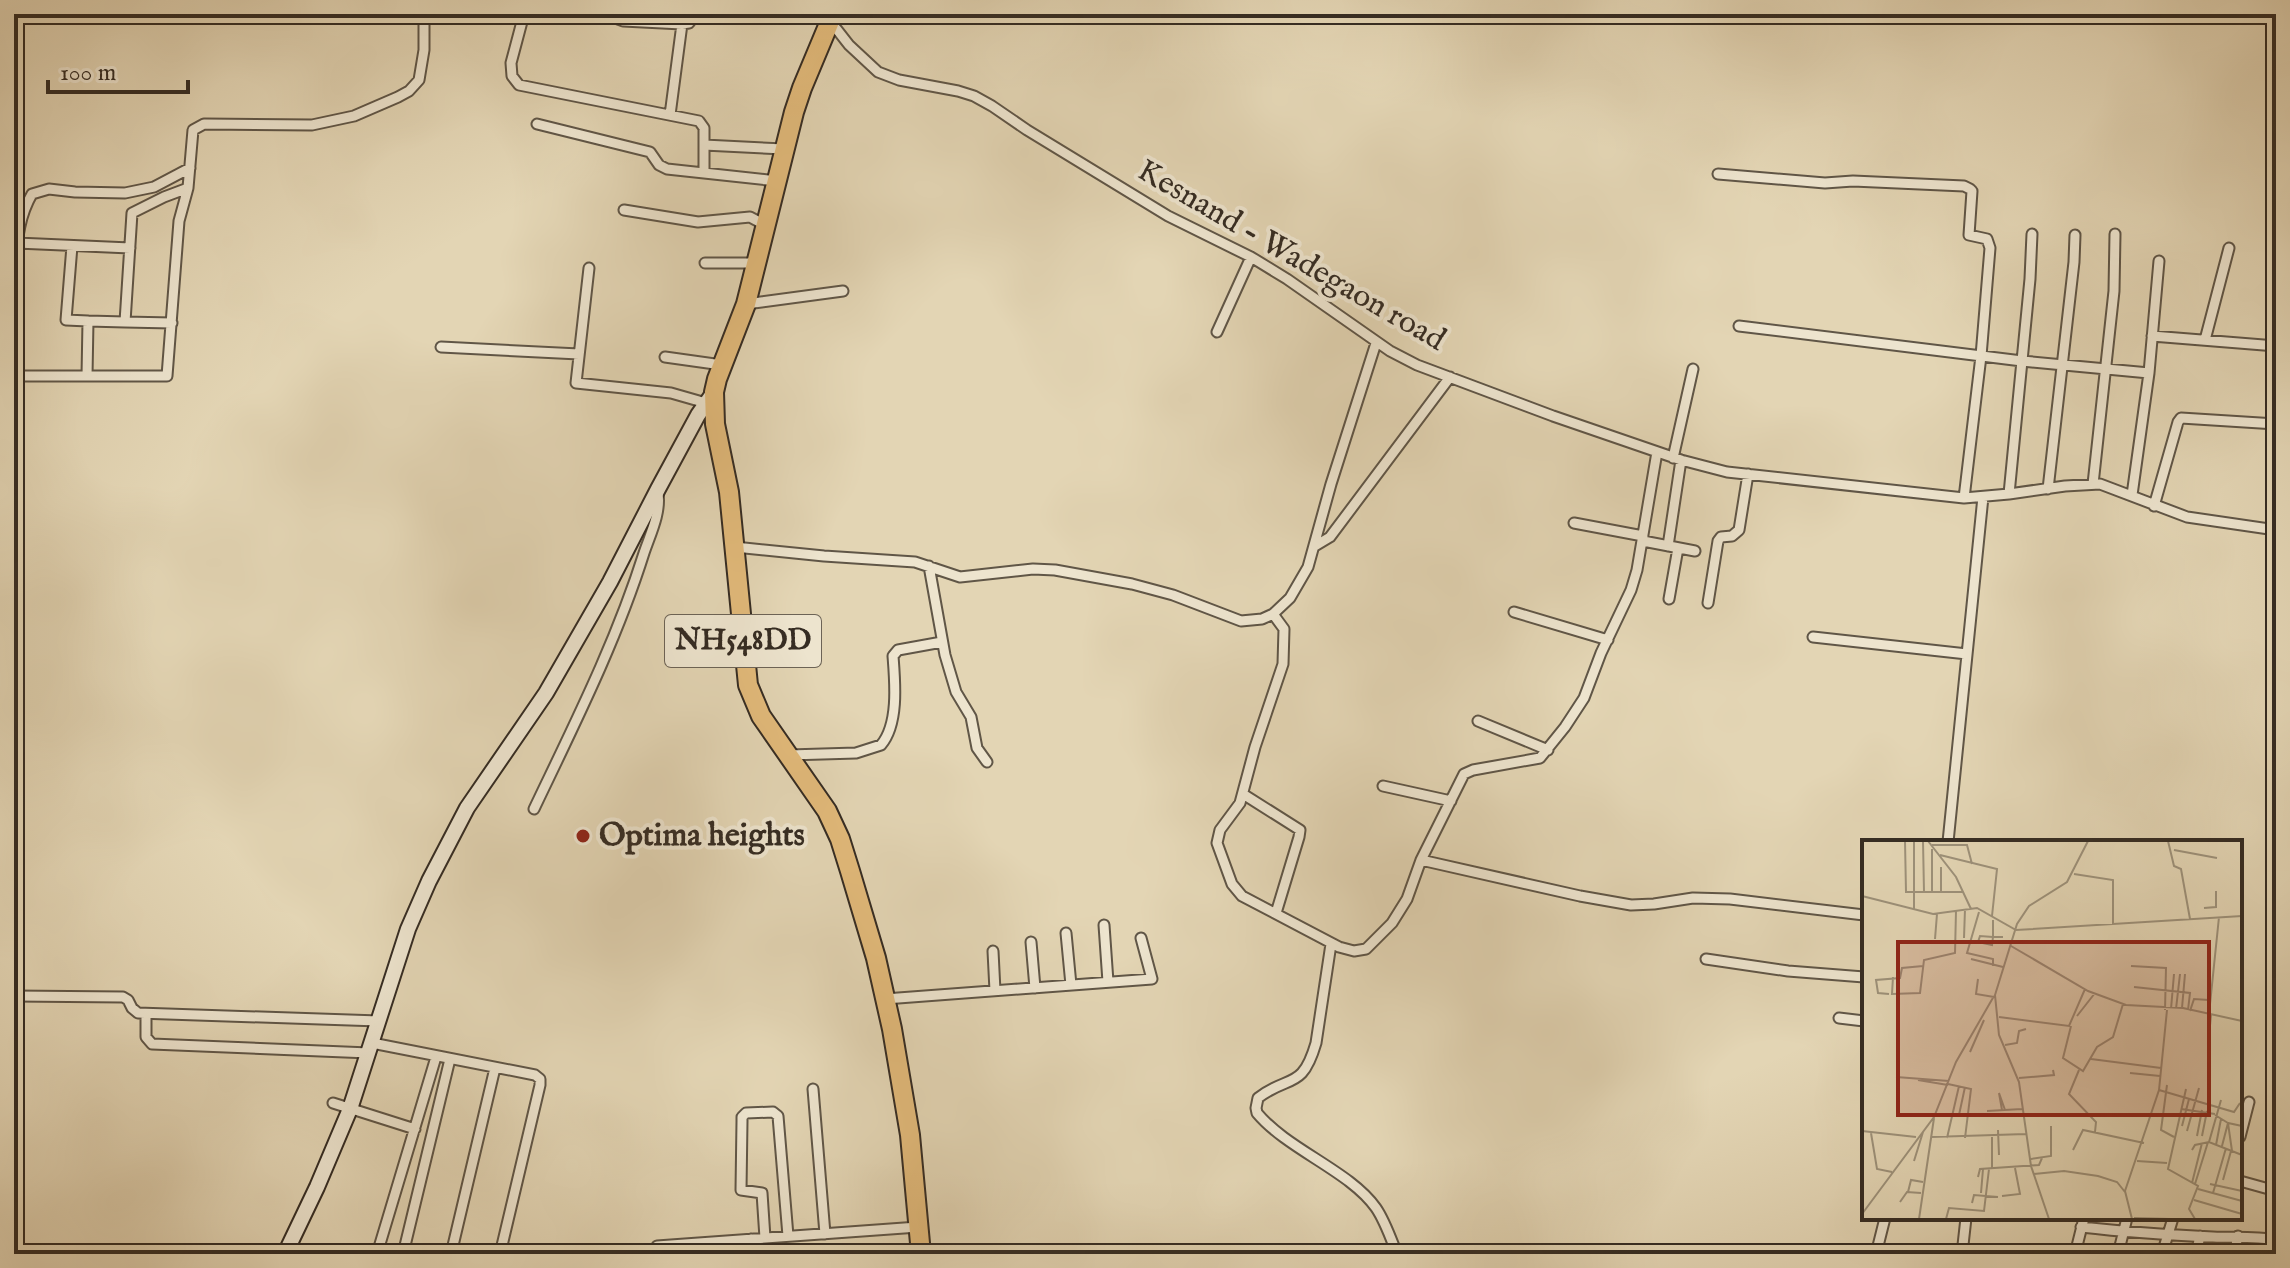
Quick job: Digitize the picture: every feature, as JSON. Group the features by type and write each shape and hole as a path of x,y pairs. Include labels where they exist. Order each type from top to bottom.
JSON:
{"highway":[{"name":"NH548DD","path":"832,18 802,88 746,304 710,398 729,492 748,685 761,716 827,811 840,839 876,958 885,999 910,1135 921,1254"}],"street":[{"path":"14,376 167,376 179,221 188,188 192,135 197,126 312,125 354,116 409,91 419,80 424,50 424,14"},
{"path":"524,14 511,63 512,76 519,85 699,121 704,128 704,173"},
{"path":"604,14 623,21 682,24 689,23 696,14"},
{"name":"Kesnand - Wadegaon road","path":"832,18 849,45 878,72 899,80 974,96 1168,216 1251,257 1287,279 1376,343 1417,365 1553,416 1677,459 1727,472 1964,498 2093,484 2109,486 2187,517 2276,530"},
{"path":"670,115 682,24"},
{"path":"537,124 650,152 659,165 667,169 777,181"},
{"path":"704,145 785,149"},
{"path":"14,304 17,243 23,210 32,194 49,189 125,193 154,187 190,168"},
{"path":"1718,174 1825,183 1853,181 1964,186 1972,191 1968,232 1971,237 1987,239 1989,244 1981,356 1964,498"},
{"path":"125,322 132,213 188,188"},
{"path":"624,210 698,222 750,217 766,226"},
{"path":"2009,494 2032,234"},
{"path":"2093,484 2114,291 2115,234"},
{"path":"2048,489 2075,235"},
{"path":"17,243 130,248"},
{"path":"72,246 66,320 172,323"},
{"path":"2205,340 2229,248"},
{"path":"1217,332 1251,257"},
{"path":"2132,495 2149,373 2159,261"},
{"path":"705,263 756,263"},
{"path":"285,1254 350,1109 408,929 429,881 460,820 546,693 710,398 576,383 589,268"},
{"path":"746,304 843,291"},
{"path":"87,376 88,321"},
{"path":"1739,326 2022,361 2149,373"},
{"path":"2152,336 2276,346"},
{"path":"735,547 915,562 960,577 1033,569 1055,570 1146,587 1241,621 1252,621 1273,614 1290,598 1302,580 1376,343"},
{"path":"441,347 579,354"},
{"path":"665,357 722,365"},
{"path":"1669,599 1677,459 1693,369"},
{"path":"1315,546 1330,537 1450,377"},
{"path":"2154,506 2181,418 2276,424"},
{"path":"1273,614 1284,629 1283,664 1243,794 1237,809 1220,830 1218,849 1237,891 1331,944 1354,951 1366,949 1402,908 1421,860 1462,777 1468,772 1536,760 1548,750 1584,698 1634,582 1657,452"},
{"path":"1708,603 1718,541 1739,530 1748,474"},
{"path":"534,809 586,701 629,600 657,514 658,489"},
{"path":"1948,840 1983,497"},
{"path":"1574,523 1695,551"},
{"path":"929,566 942,642 956,692 971,717 977,748 987,762"},
{"path":"1514,612 1608,640"},
{"path":"1813,637 1967,654"},
{"path":"789,755 856,753 881,745 890,730 895,689 893,656 898,650 942,642"},
{"path":"1478,721 1548,750"},
{"path":"1383,786 1451,801"},
{"path":"1243,794 1300,830 1276,913"},
{"path":"1421,860 1631,905 1693,898 1730,899 1862,915"},
{"path":"1104,925 1108,982"},
{"path":"1066,933 1071,985"},
{"path":"885,999 1152,979 1141,938"},
{"path":"1031,942 1035,988"},
{"path":"1331,944 1312,1057 1298,1078 1258,1098 1257,1113 1298,1148 1346,1180 1370,1201 1397,1254"},
{"path":"993,951 995,991"},
{"path":"1706,959 1788,971 1862,977"},
{"path":"14,996 123,997 135,1012 146,1014 379,1021"},
{"path":"146,1014 146,1037 152,1044 370,1048 535,1075 540,1082 500,1254"},
{"path":"1839,1018 1862,1021"},
{"path":"377,1254 436,1057"},
{"path":"403,1254 450,1059"},
{"path":"451,1254 495,1068"},
{"path":"813,1089 825,1234"},
{"path":"2242,1129 2249,1102"},
{"path":"333,1103 415,1129"},
{"path":"765,1238 762,1193 741,1190 742,1117 746,1113 773,1112 778,1116 788,1236"},
{"path":"2242,1182 2274,1190 2276,1171"},
{"path":"1876,1254 1884,1220"},
{"path":"1962,1254 1966,1220"},
{"path":"2118,1254 2126,1220"},
{"path":"2162,1254 2172,1220"},
{"path":"2075,1254 2082,1223 2123,1232 2276,1239 2272,1254"},
{"path":"664,1248 918,1227"},
{"path":"2196,1254 2200,1236"},
{"path":"2234,1254 2238,1236"},
{"path":"751,1239 752,1254"}],"place":[{"name":"Optima heights","path":"583,836"}]}
